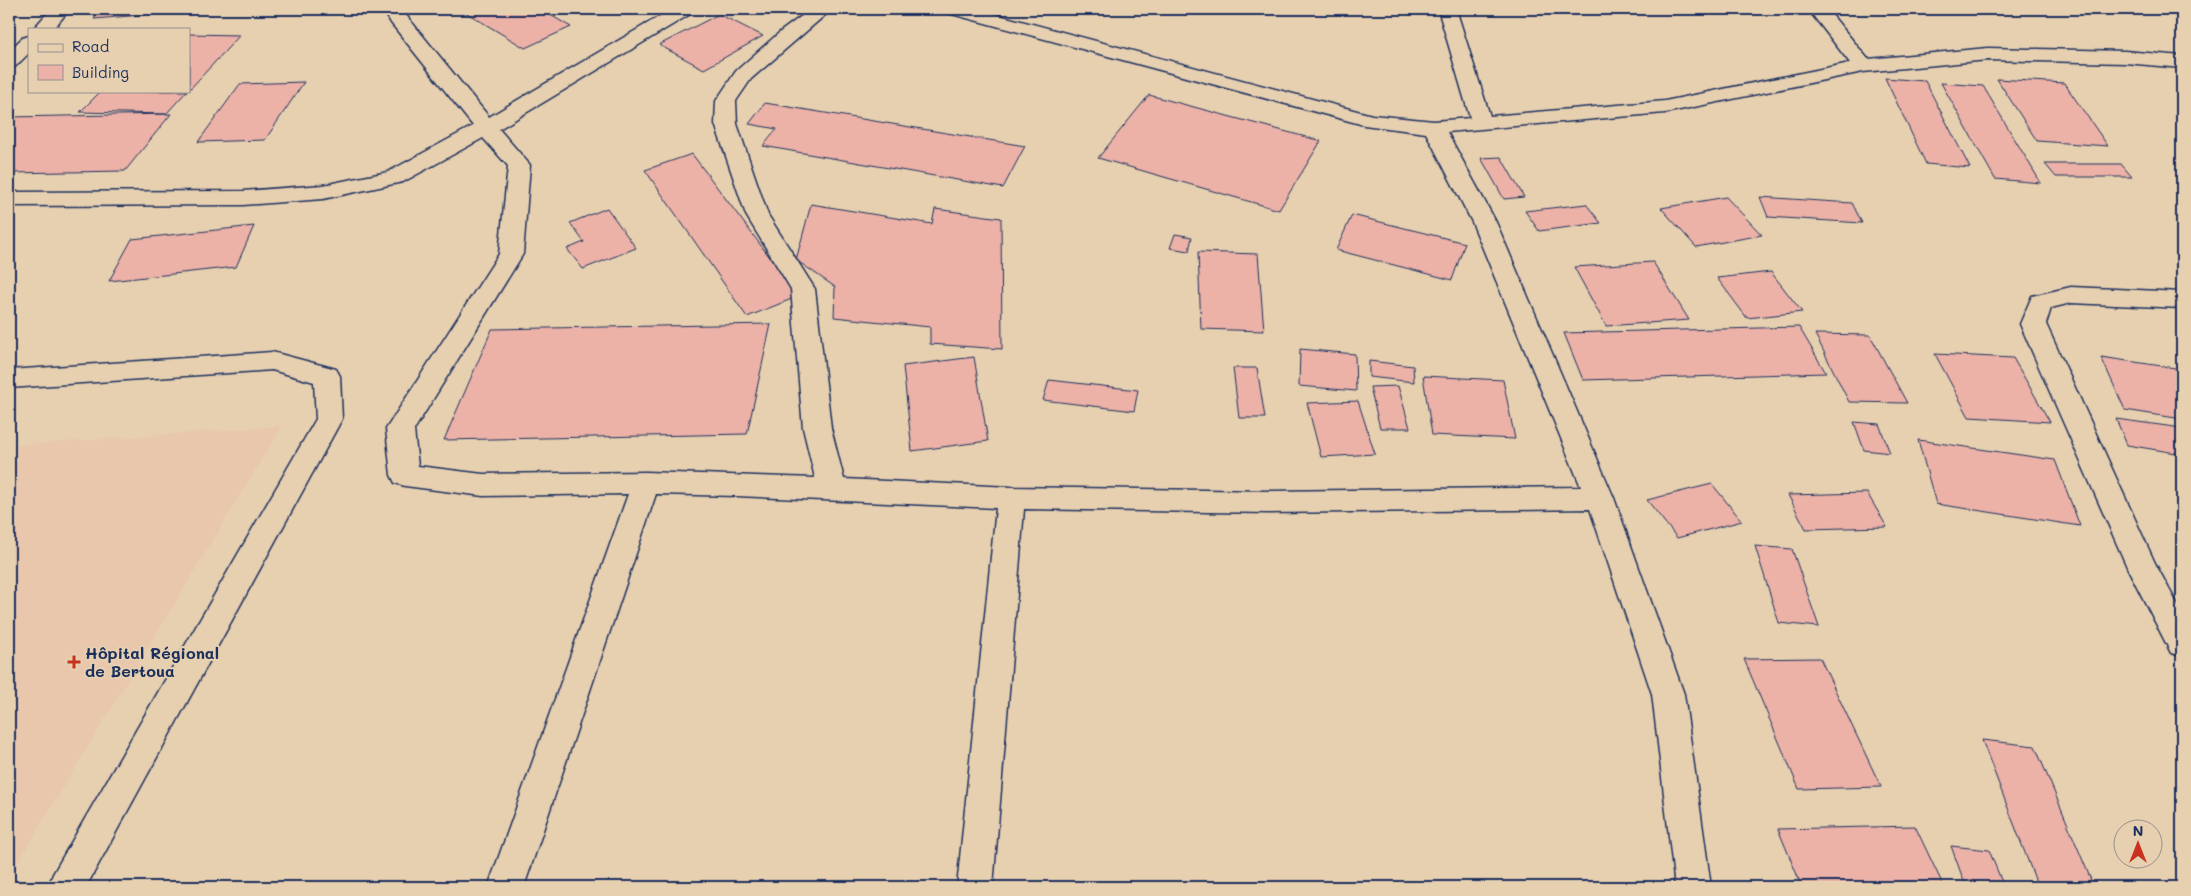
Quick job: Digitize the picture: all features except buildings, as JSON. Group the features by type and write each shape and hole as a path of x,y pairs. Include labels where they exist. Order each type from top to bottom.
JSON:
{"street":[{"path":"43,28 61,9"},
{"path":"392,9 486,128 519,165 511,254 400,429 405,475 483,485 646,483 832,488 1011,498 1269,502 1600,498"},
{"path":"9,199 243,198 323,192 395,177 486,128 685,9"},
{"path":"823,9 787,36 742,75 726,101 726,124 757,215 803,289 817,428 832,488"},
{"path":"955,9 1371,121 1434,127 1665,107 1863,66 1988,54 2125,58 2182,62"},
{"path":"1447,9 1482,123"},
{"path":"1817,9 1863,66"},
{"path":"9,62 28,43"},
{"path":"1434,127 1484,222 1600,498 1668,694 1693,887"},
{"path":"2182,300 2071,295 2041,302 2033,324 2142,567 2182,644"},
{"path":"9,379 272,361 327,376 329,419 66,887"},
{"path":"506,887 646,483"},
{"path":"975,887 1011,498"}],"shaded area":[{"name":"Hôpital Régional de Bertoua","path":"282,426 9,877 9,446"}],"place":[{"name":"Hôpital Régional de Bertoua","path":"74,662"}]}
